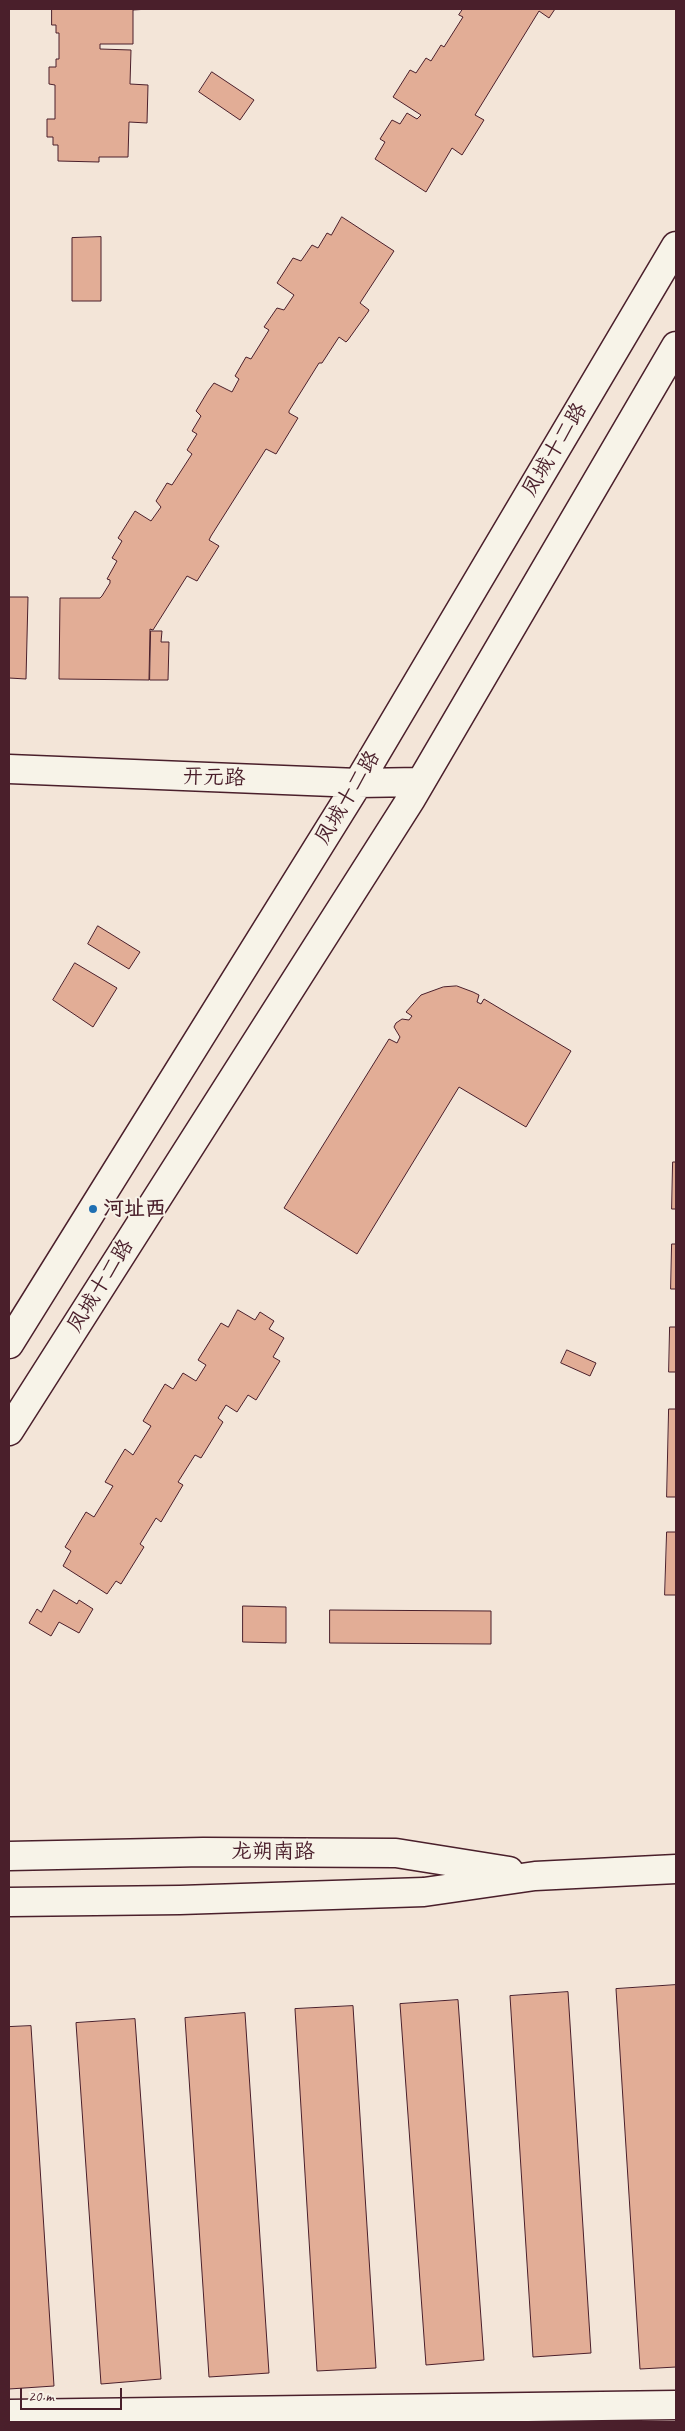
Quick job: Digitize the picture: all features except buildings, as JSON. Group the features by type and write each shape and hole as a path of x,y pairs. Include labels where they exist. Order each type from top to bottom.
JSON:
{"street":[{"name":"凤城十二路","path":"9,1344 358,783 676,246"},
{"name":"凤城十二路","path":"9,1431 420,782 676,346"},
{"name":"开元路","path":"9,769 358,783 420,782"},
{"name":"龙朔南路","path":"9,1856 204,1852 396,1853 535,1876"},
{"name":"龙朔南路","path":"9,1902 180,1900 424,1892 535,1876 676,1869"},
{"path":"9,2414 590,2415 676,2406"}],"place":[{"name":"河址西","path":"93,1209"}]}
